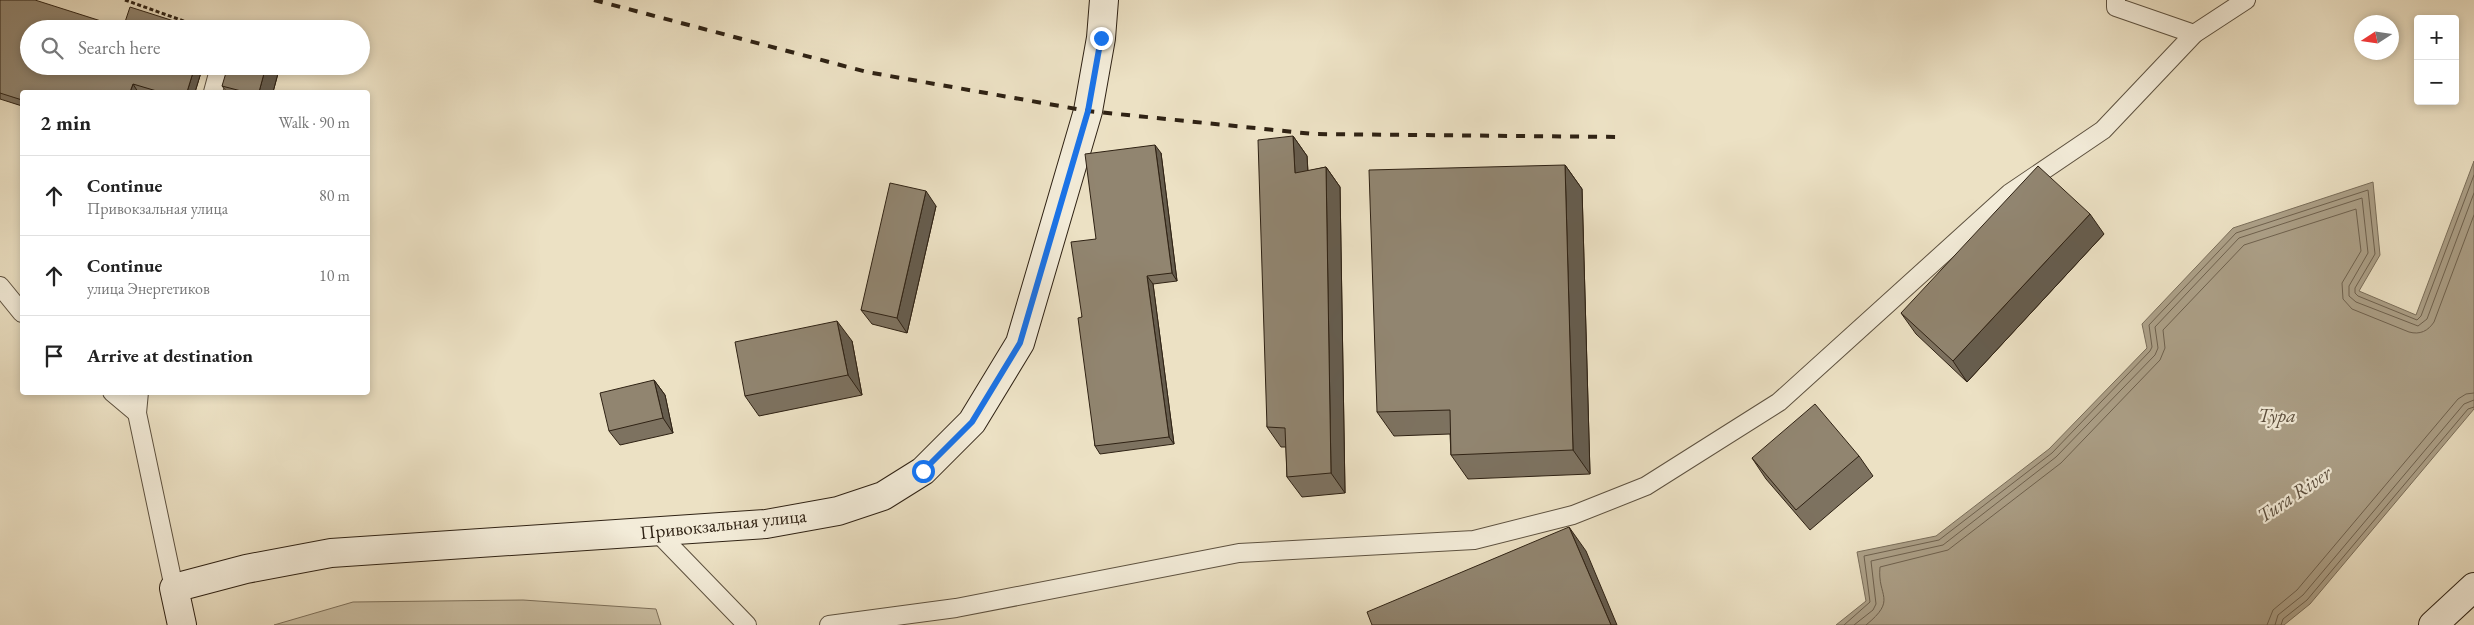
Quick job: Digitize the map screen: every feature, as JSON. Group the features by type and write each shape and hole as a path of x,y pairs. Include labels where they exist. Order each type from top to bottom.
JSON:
{"street":[{"name":"Привокзальная улица","path":"174,588 246,569 331,553 766,524 838,511 883,496 923,471 972,422 1020,343 1088,111 1101,38 1104,0"},
{"path":"2433,625 2474,587"},
{"path":"174,588 182,625"}],"lane":[{"path":"2116,0 2116,7 2194,34"},
{"path":"829,625 956,608 1239,553 1474,540 1573,515 1646,486 1779,402 2010,193 2103,130 2194,34 2246,0"},
{"path":"214,90 218,75"},
{"path":"0,286 20,311"},
{"path":"116,395 137,413"},
{"path":"139,395 137,413 174,588"},
{"path":"656,532 747,625"}],"path":[{"path":"125,0 138,2 183,20"}],"shaded area":[{"path":"523,600 656,609 661,625 274,625 353,602"}],"water":[{"name":"Тура","path":"2474,161 2474,409 2310,604 2284,625 1836,625 1866,601 1857,552 1936,536 2049,449 2147,348 2142,324 2233,228 2373,182 2380,255 2359,291 2416,315"}],"building":[{"path":"0,0 35,0 98,20 20,20 20,75 192,75 188,90 153,90 133,84 131,90 20,90 20,99 0,93"},
{"path":"130,7 171,20 126,20"},
{"path":"225,75 264,75 260,90 237,90 222,86"},
{"path":"1293,136 1295,173 1326,167 1331,473 1287,477 1285,428 1267,427 1258,140"},
{"path":"1155,145 1172,273 1147,276 1169,437 1095,446 1078,318 1082,317 1071,242 1096,239 1085,154"},
{"path":"1565,165 1573,450 1451,455 1450,410 1377,412 1369,170"},
{"path":"2038,166 2090,214 1953,361 1901,313"},
{"path":"890,183 926,191 897,318 861,310"},
{"path":"837,321 848,375 745,396 735,342"},
{"path":"654,380 663,418 609,431 600,393"},
{"path":"1815,404 1859,456 1796,510 1752,458"},
{"path":"1569,527 1611,625 1372,625 1367,612"}],"railway":[{"path":"594,0 867,72 1088,111 1313,134 1623,137"}],"route":[{"path":"923,471 972,422 1020,343 1088,111 1101,38"}],"water label":[{"name":"Tura River","path":"2294,494"}]}
